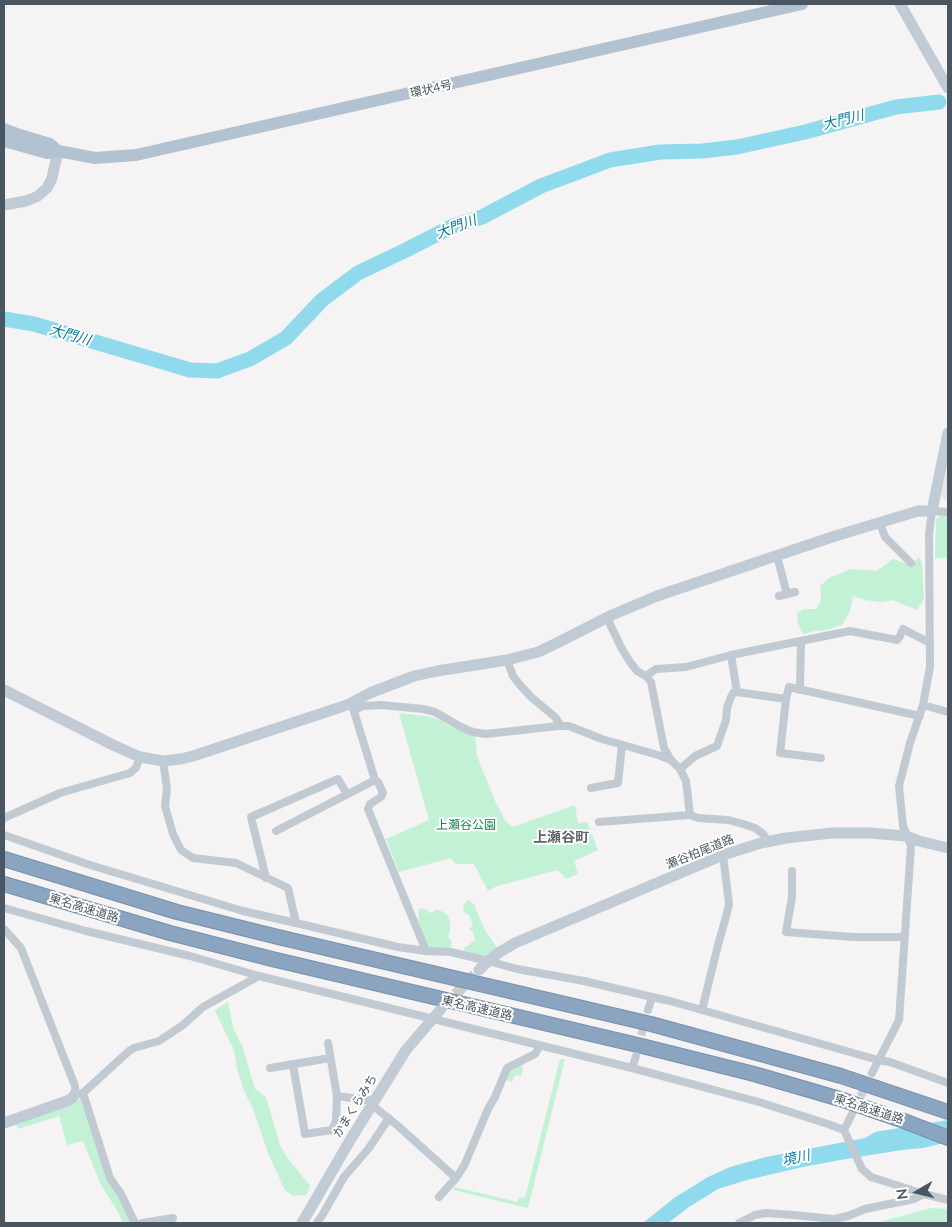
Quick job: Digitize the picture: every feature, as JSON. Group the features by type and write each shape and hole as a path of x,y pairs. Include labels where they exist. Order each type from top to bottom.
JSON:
{"highway":[{"name":"東名高速道路","path":"4,859 186,914 652,1024 841,1076 946,1112"},
{"name":"東名高速道路","path":"4,884 207,943 754,1074 840,1099 948,1138"}],"main road":[{"name":"環状4号","path":"4,141 48,154 58,151 95,158 136,155 802,4"},
{"name":"環状4号","path":"4,129 50,144 58,151"}],"street":[{"path":"900,4 948,88"},
{"path":"4,205 26,201 38,196 47,188 52,178 58,151"},
{"path":"872,1073 898,1020 911,846 903,826 899,786 910,742 923,705 930,667 929,534 948,434"},
{"path":"353,707 370,693 414,676 507,660 538,652 606,618 657,596 777,556 918,512 948,512"},
{"path":"880,523 885,537 912,563"},
{"path":"777,556 787,594"},
{"path":"778,596 795,592"},
{"path":"606,618 630,662 637,671 646,676 651,682 664,748 671,760 680,769 686,781 690,815"},
{"path":"646,676 656,669 686,667 731,655 850,631 897,640 903,629 930,643"},
{"path":"800,690 801,641"},
{"path":"731,655 737,692"},
{"path":"507,660 513,676 520,685 555,717 561,726"},
{"path":"821,758 780,753 789,687 920,716"},
{"path":"4,690 140,758 163,761 193,756 353,707 381,705 435,712 467,730 486,734 568,726 602,739 671,760"},
{"path":"680,769 695,756 717,746 733,693 786,699"},
{"path":"923,705 948,712"},
{"path":"353,707 375,780 378,782 383,793 381,797 370,804 368,809 426,952"},
{"path":"591,788 618,783 622,745"},
{"path":"4,818 60,793 130,773 136,768 140,758"},
{"path":"163,761 166,789 165,806 173,834 182,850 194,858 236,863 288,888 296,923"},
{"path":"266,878 251,817 338,779 346,794"},
{"path":"276,831 375,780"},
{"path":"600,822 690,815 698,818 728,820 755,828 769,842"},
{"name":"瀬谷柏尾道路","path":"479,970 500,952 516,943 723,855 769,842 786,838 832,833 870,833 906,836 918,841 948,848"},
{"path":"4,835 90,865 243,911 398,947 426,952 450,952 517,969 584,981 670,1001 890,1062 948,1083"},
{"path":"702,1010 729,904 723,855"},
{"path":"792,871 792,897 786,932 852,937 904,937"},
{"path":"4,908 86,931 190,956 259,976 632,1068 759,1102 844,1130 862,1170 871,1177 948,1200"},
{"path":"820,934 821,925"},
{"path":"4,929 21,948 110,1178 122,1194 135,1223"},
{"path":"4,1123 67,1101 79,1094 129,1051 159,1041 183,1025 203,1007 259,976"},
{"path":"648,1010 652,997"},
{"name":"かまくらみち","path":"302,1223 406,1050 441,1009"},
{"path":"293,1064 305,1134 332,1130 336,1121 337,1096 328,1043"},
{"path":"439,1197 464,1166 506,1068 535,1054 540,1046"},
{"path":"632,1068 636,1056"},
{"path":"270,1068 330,1058"},
{"path":"337,1096 373,1103 456,1178"},
{"path":"317,1223 339,1184 370,1148 389,1118"},
{"path":"844,1130 850,1118"},
{"path":"739,1223 766,1213 834,1219 865,1209 914,1199 924,1194"},
{"path":"142,1223 173,1218"}],"shaded area":[{"path":"948,466 948,502 941,496"}],"green space":[{"path":"940,516 948,516 948,558 935,558 936,519"},
{"path":"919,557 922,564 924,599 917,610 893,600 882,602 853,596 850,611 842,625 803,634 798,623 797,613 804,609 816,609 821,600 820,586 829,578 851,569 877,571 893,559 911,565"},
{"name":"上瀬谷公園","path":"399,713 441,720 450,726 475,736 477,756 495,801 506,822 513,827 575,805 578,823 587,822 598,850 574,861 578,874 566,879 558,870 497,886 488,891 474,864 456,864 451,858 399,872 386,839 429,820"},
{"path":"468,900 474,904 485,930 497,948 488,957 477,961 463,949 475,940 473,932 469,929 473,926 469,915 464,912 463,905"},
{"path":"419,908 431,913 437,909 447,914 450,922 448,936 452,942 450,955 427,947 418,922"},
{"path":"228,1002 233,1027 243,1048 255,1089 266,1097 280,1145 310,1186 306,1195 293,1196 285,1190 268,1153 253,1109 244,1091 237,1069 234,1050 215,1010"},
{"path":"560,1059 565,1059 528,1208 453,1190 455,1187 517,1202 519,1197 525,1198"},
{"path":"521,1065 523,1068 521,1076 515,1075 512,1082 506,1080 510,1070"},
{"path":"81,1098 131,1223 123,1223 100,1183 83,1141 67,1145 59,1116 18,1129 16,1122 66,1106"},
{"path":"931,1208 948,1209 948,1223 876,1223"}],"water":[{"name":"境川","path":"948,1120 948,1142 923,1148 840,1160 747,1180 718,1189 668,1223 643,1223 674,1198 708,1177 730,1167 766,1157 865,1138 875,1132"}],"waterway":[{"name":"大門川","path":"4,319 34,324 190,370 217,371 250,359 286,338 322,300 358,273 453,226 482,217 541,186 610,160 660,152 702,151 737,147 805,132 896,107 939,102"}],"tunnel":[{"path":"444,1006 479,970"},
{"path":"638,1047 648,1010"},
{"path":"850,1118 872,1073"}],"district":[{"name":"上瀬谷町","path":"561,837"}]}
